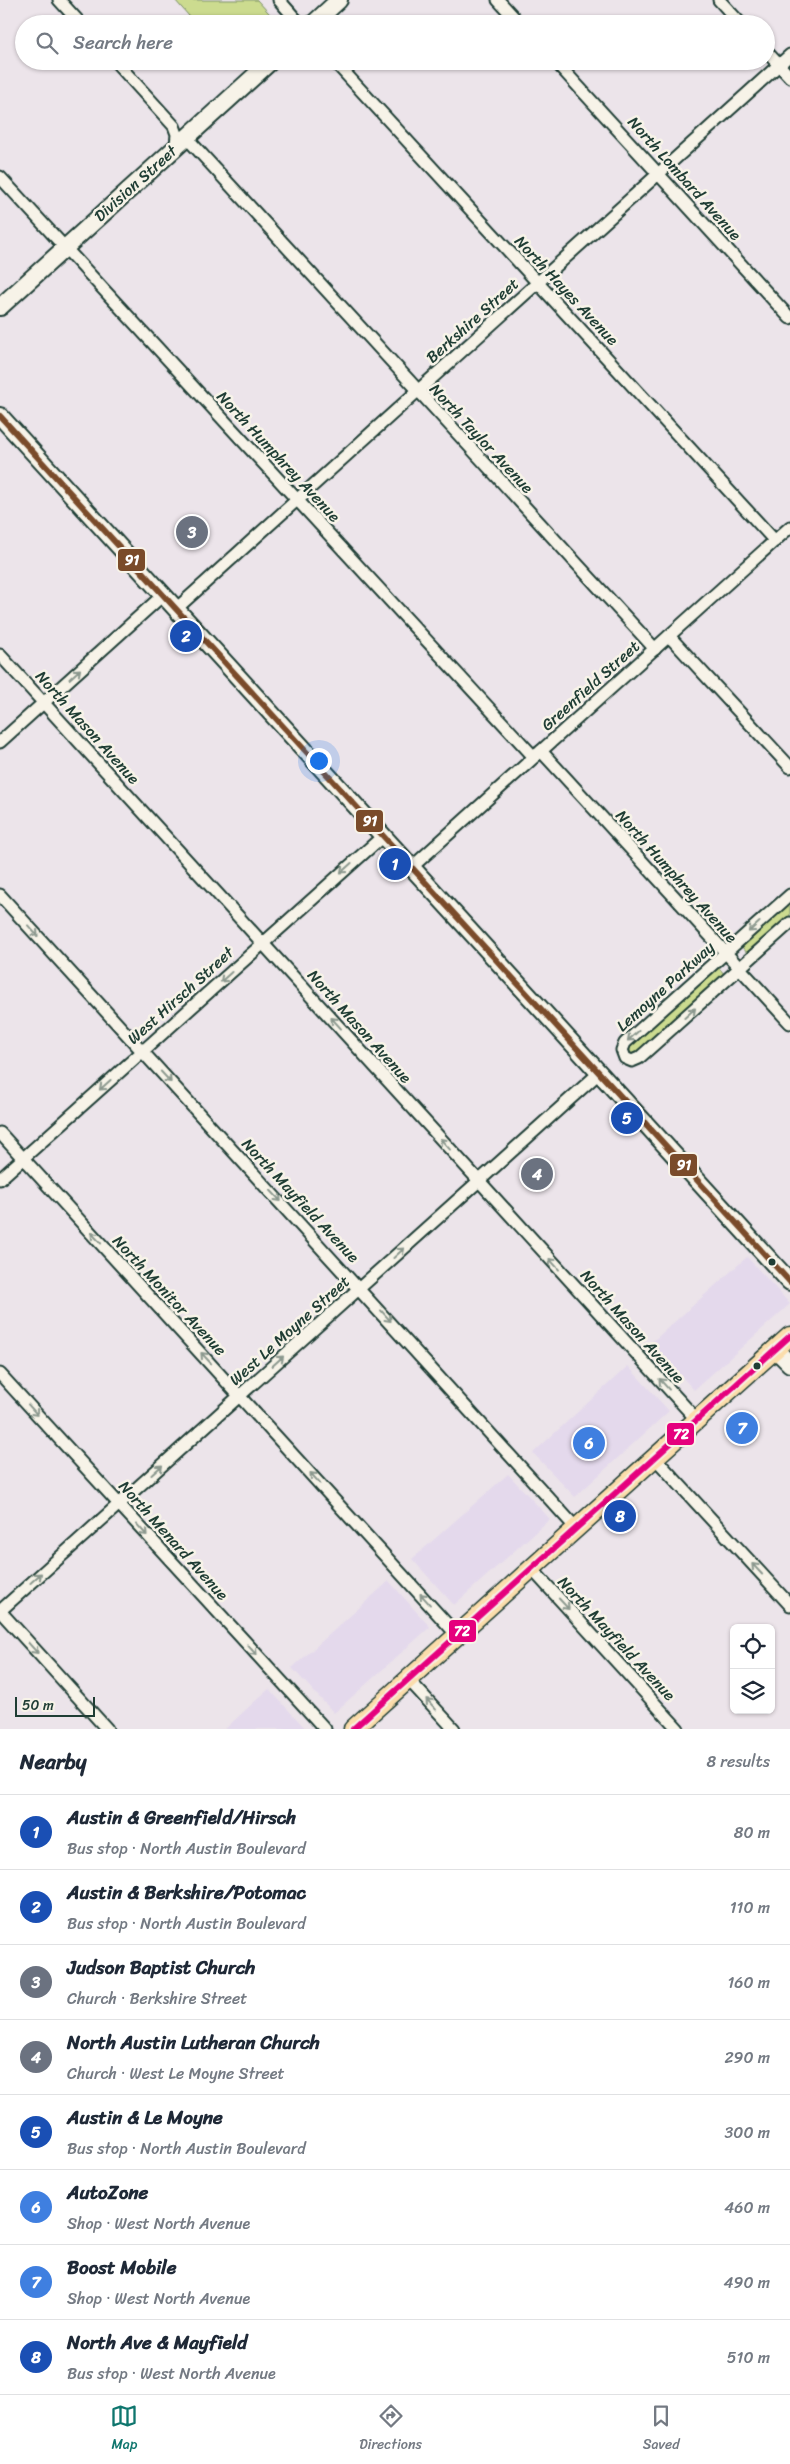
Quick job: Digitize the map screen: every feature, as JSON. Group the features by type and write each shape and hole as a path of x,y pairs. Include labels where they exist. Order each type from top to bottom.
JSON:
{"main road":[{"path":"353,1729 790,1336"}],"street":[{"path":"59,0 73,15"},
{"path":"279,0 292,15"},
{"path":"323,15 339,0"},
{"path":"498,0 512,15"},
{"path":"719,0 733,15"},
{"name":"Berkshire Street","path":"775,69 790,55"},
{"path":"775,61 790,77"},
{"name":"North Taylor Avenue","path":"123,70 179,136 655,649"},
{"name":"Division Street","path":"0,306 64,248 179,136 260,70"},
{"name":"North Hayes Avenue","path":"342,70 775,541"},
{"name":"North Lombard Avenue","path":"563,70 790,318"},
{"name":"Berkshire Street","path":"176,609 773,70"},
{"name":"North Humphrey Avenue","path":"0,177 296,500 726,953 790,1023"},
{"path":"0,416 790,1282"},
{"name":"Greenfield Street","path":"412,867 790,527"},
{"path":"0,742 163,595"},
{"path":"669,636 790,767"},
{"name":"North Mason Avenue","path":"0,655 697,1420"},
{"name":"West Hirsch Street","path":"0,1179 383,836"},
{"name":"North Mayfield Avenue","path":"0,895 360,1288 576,1528"},
{"name":"Lemoyne Parkway","path":"790,895 625,1043 622,1050 625,1058 632,1061 639,1058 790,923"},
{"name":"West Le Moyne Street","path":"0,1611 599,1072"},
{"name":"North Monitor Avenue","path":"0,1133 457,1635"},
{"path":"775,1349 790,1364"},
{"name":"North Menard Avenue","path":"0,1374 325,1729"},
{"path":"655,1458 790,1605"},
{"name":"North Mayfield Avenue","path":"531,1568 678,1729"},
{"path":"0,1611 107,1729"},
{"path":"408,1679 454,1729"}],"shaded area":[{"path":"747,1257 790,1304 694,1390 651,1343"},
{"path":"628,1366 669,1411 575,1497 533,1453"},
{"path":"508,1474 550,1519 454,1605 412,1559"},
{"path":"389,1581 430,1627 334,1713 292,1668"},
{"path":"269,1689 306,1729 225,1729 252,1704"}],"green space":[{"path":"175,0 257,0 271,15 188,15"},
{"path":"790,902 790,918 749,955 741,946"},
{"path":"718,967 726,976 637,1056 630,1054 630,1046"}],"transit line":[{"name":"91","path":"0,416 790,1282"},
{"name":"72","path":"353,1729 790,1336"}],"place":[{"name":"Judson Baptist Church","path":"192,532"},
{"name":"Austin & Berkshire/Potomac","path":"186,636"},
{"name":"Austin & Greenfield/Hirsch","path":"395,864"},
{"name":"Austin & Le Moyne","path":"627,1118"},
{"name":"North Austin Lutheran Church","path":"537,1174"},
{"name":"Boost Mobile","path":"742,1428"},
{"name":"AutoZone","path":"589,1443"},
{"name":"North Ave & Mayfield","path":"620,1516"}]}
